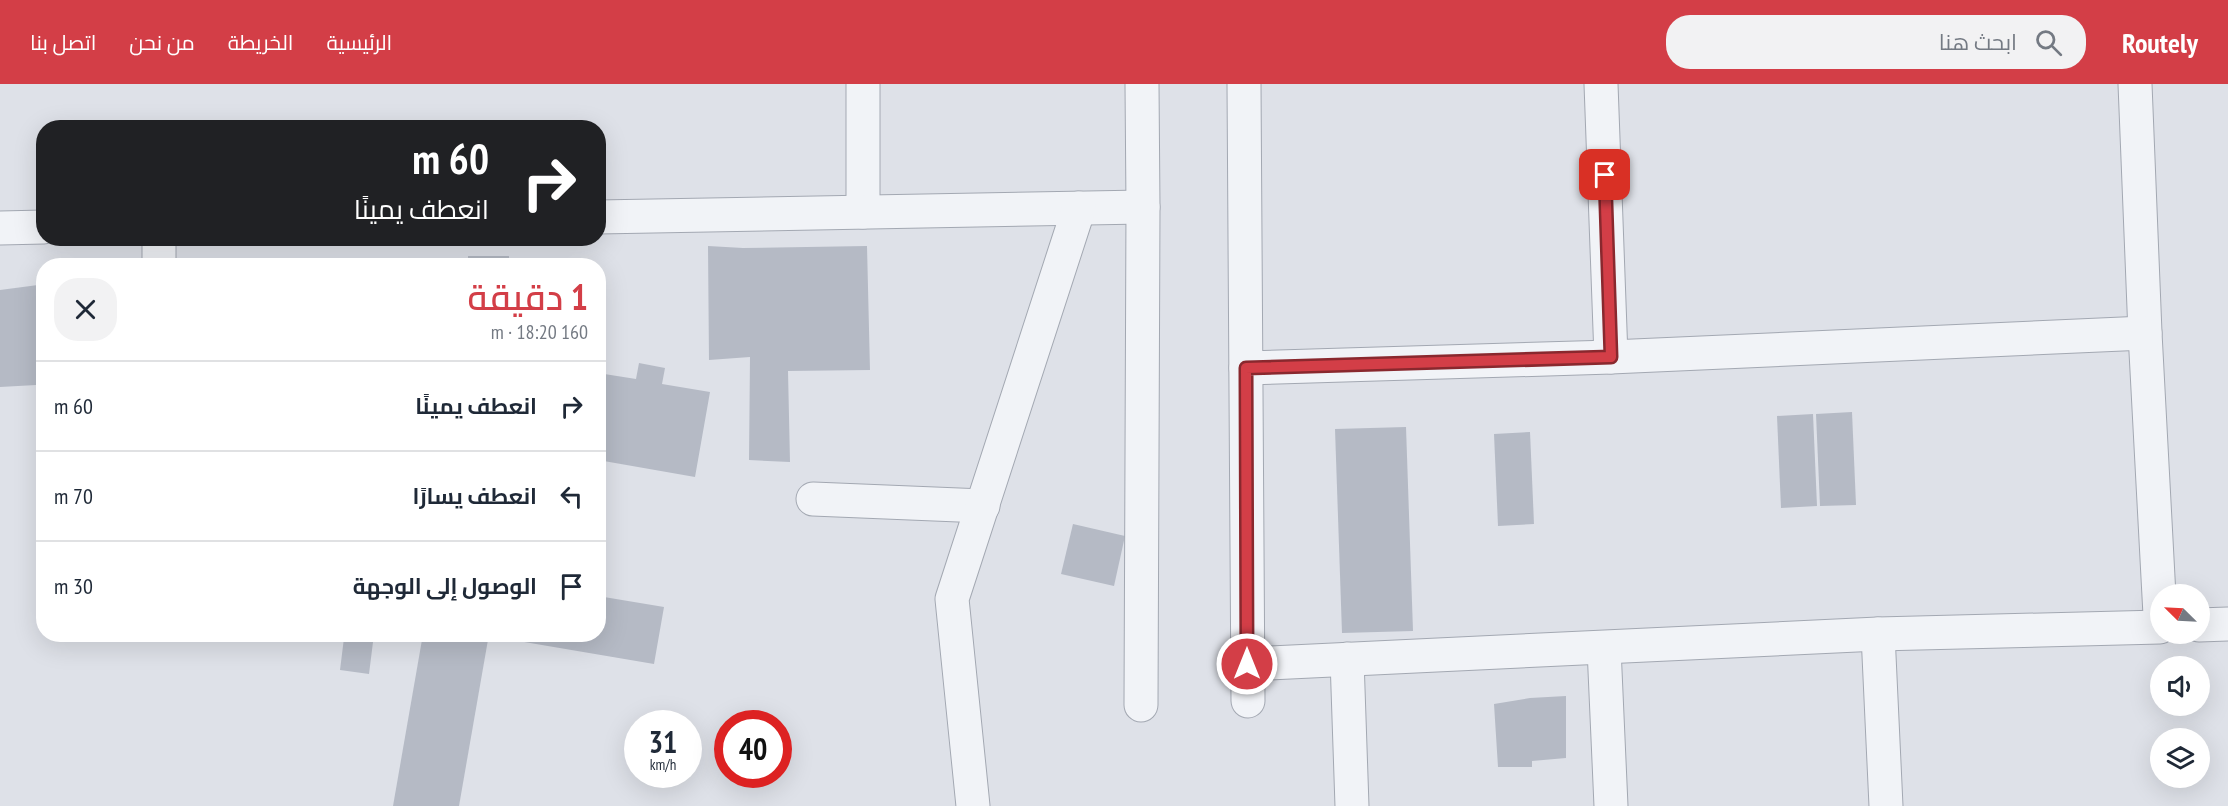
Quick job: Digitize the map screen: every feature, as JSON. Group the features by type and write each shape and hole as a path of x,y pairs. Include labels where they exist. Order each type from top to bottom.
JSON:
{"street":[{"path":"863,84 863,212"},
{"path":"1141,705 1142,84"},
{"path":"1244,84 1248,701"},
{"path":"1601,84 1611,357"},
{"path":"2143,84 2145,333 2158,584"},
{"path":"606,217 1143,207"},
{"path":"973,806 952,599 1079,208"},
{"path":"0,228 36,227"},
{"path":"1246,368 1611,357 2145,333"},
{"path":"813,499 982,506"},
{"path":"2210,625 2228,624"},
{"path":"1247,664 1878,634 2150,627"},
{"path":"1878,634 1886,806"},
{"path":"1604,648 1611,806"},
{"path":"1347,659 1352,806"}],"building":[{"path":"708,246 743,248 867,246 870,370 788,371 790,462 749,460 750,357 709,360"},
{"path":"468,256 509,256 509,258 468,258"},
{"path":"36,285 36,385 0,387 0,290"},
{"path":"639,363 665,368 662,384 710,392 695,477 606,461 606,374 636,379"},
{"path":"1852,412 1856,505 1820,506 1816,414"},
{"path":"1813,414 1817,506 1781,508 1777,416"},
{"path":"1406,427 1413,631 1342,633 1335,429"},
{"path":"1530,432 1534,524 1498,526 1494,434"},
{"path":"1073,524 1125,536 1114,586 1061,574"},
{"path":"606,597 664,607 654,664 524,642 606,642"},
{"path":"344,642 373,642 369,674 340,670"},
{"path":"422,642 488,642 459,806 393,806"},
{"path":"1566,696 1566,758 1532,761 1532,767 1498,767 1494,704 1530,698"}],"route":[{"path":"1247,664 1246,368 1611,357 1605,175"}]}
